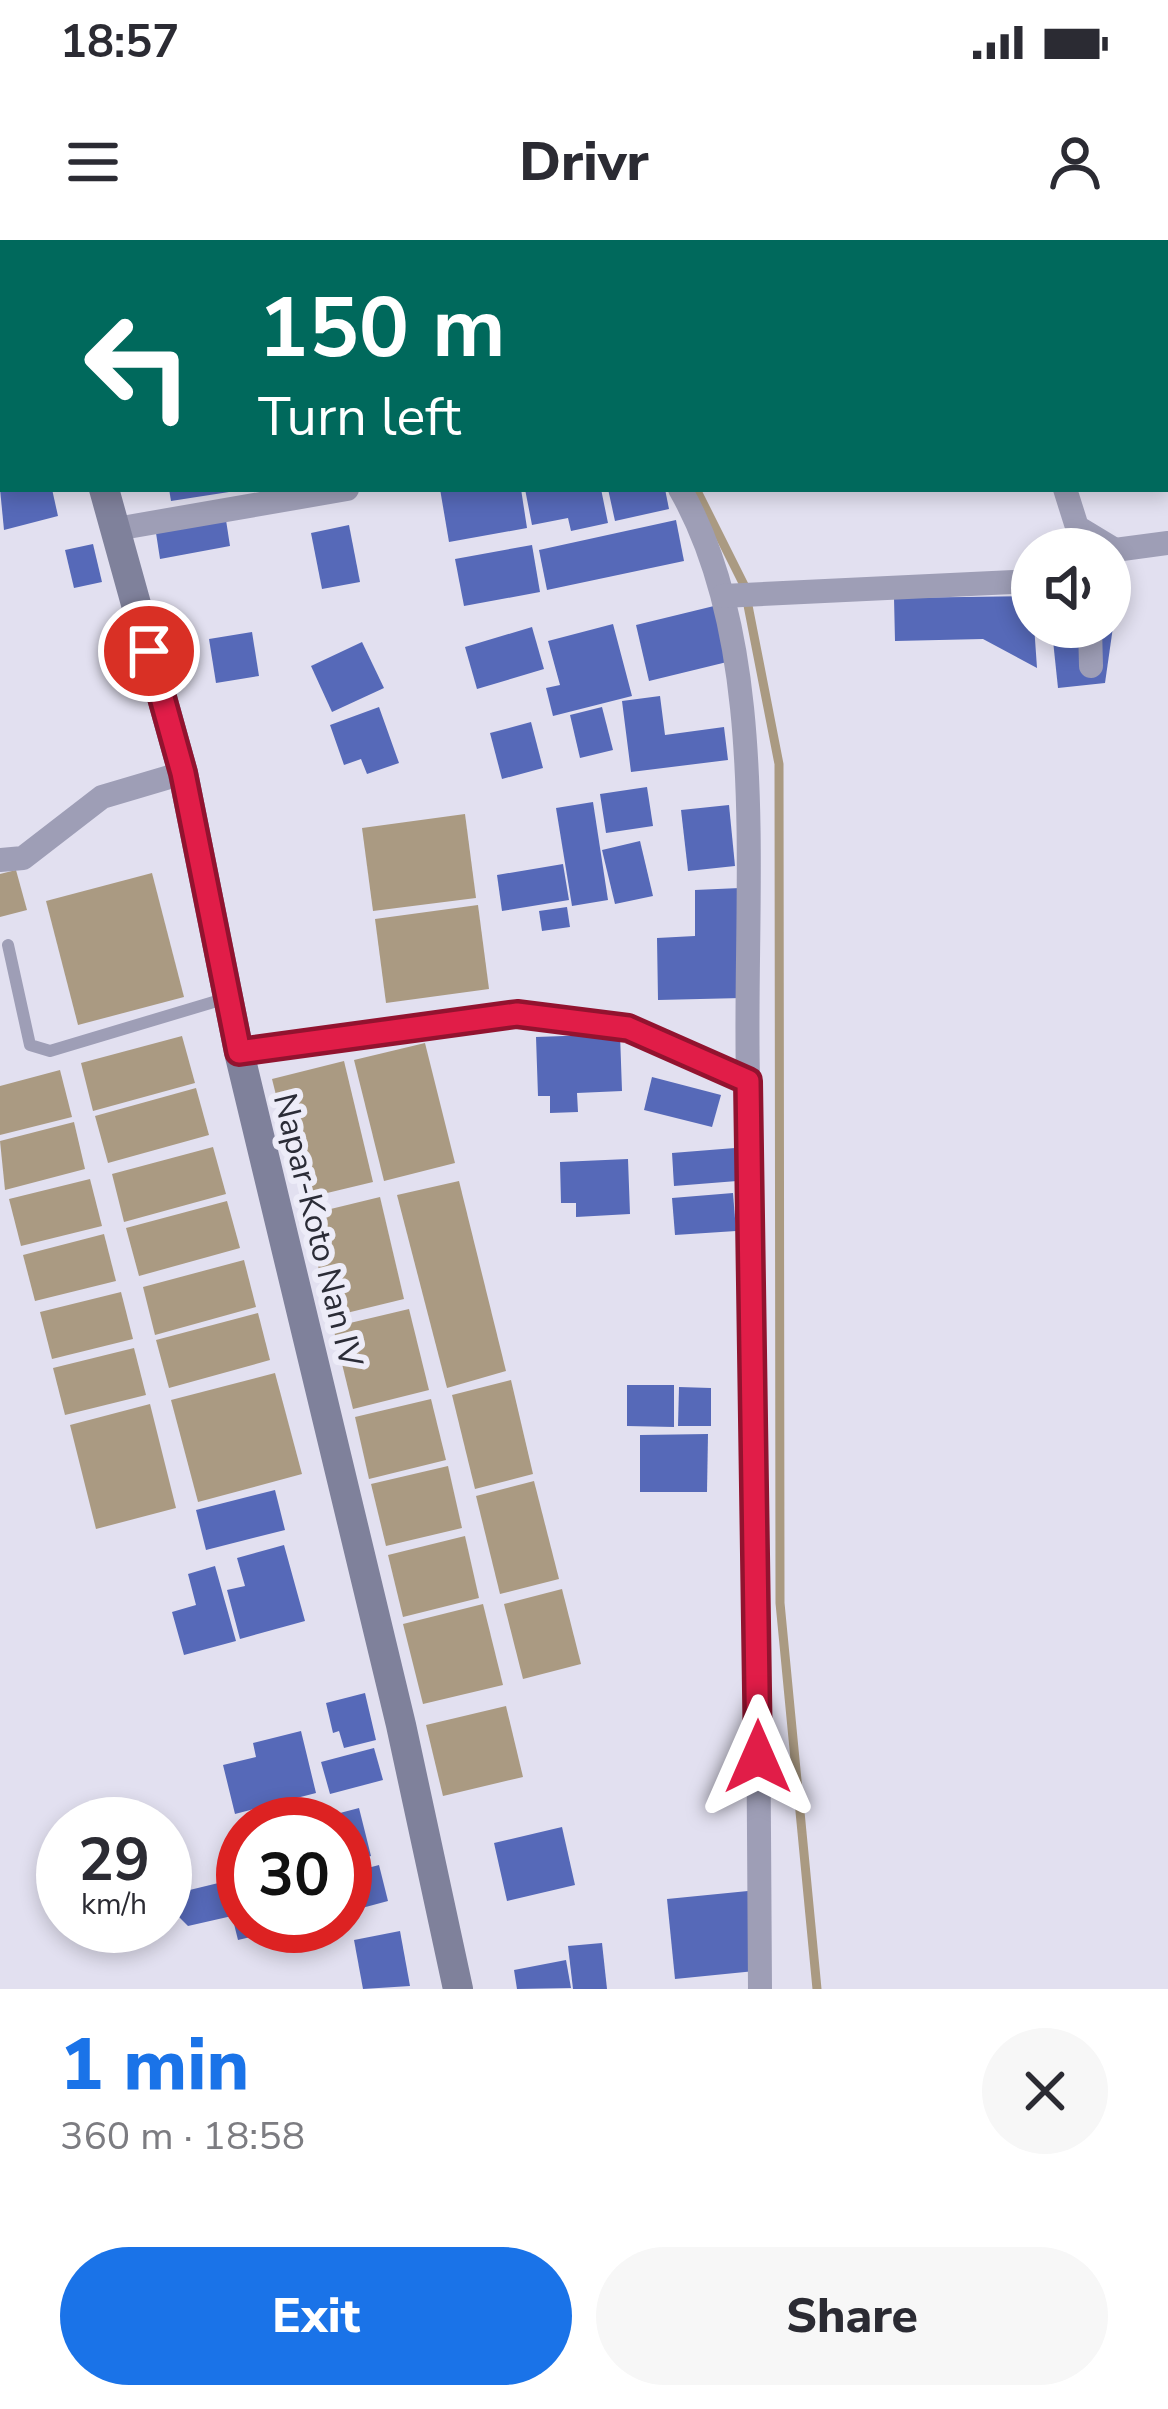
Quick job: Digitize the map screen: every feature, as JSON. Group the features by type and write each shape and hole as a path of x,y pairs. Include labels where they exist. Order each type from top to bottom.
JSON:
{"street":[{"name":"Napar-Koto Nan IV","path":"105,492 183,773 239,1052 386,1660 458,1989"},
{"path":"116,529 330,492"},
{"path":"682,492 728,595 747,800 760,1989"},
{"path":"1066,492 1078,528"},
{"path":"1131,550 1168,543"},
{"path":"728,595 1011,582"},
{"path":"1090,648 1090,666"},
{"path":"0,860 23,858 102,797 183,773"},
{"path":"239,1052 517,1014 628,1028 748,1081"}],"lane":[{"path":"8,945 30,1045 50,1051 227,998"}],"shaded area":[{"path":"465,814 476,898 373,911 362,828"},
{"path":"16,870 27,910 0,917 0,874"},
{"path":"152,873 184,997 78,1025 46,901"},
{"path":"478,905 489,989 386,1003 375,919"},
{"path":"182,1036 195,1083 93,1111 81,1063"},
{"path":"425,1043 455,1163 384,1181 354,1060"},
{"path":"344,1061 373,1182 302,1199 272,1079"},
{"path":"60,1070 72,1117 0,1135 0,1086"},
{"path":"196,1088 209,1135 108,1163 95,1116"},
{"path":"74,1122 85,1169 5,1190 0,1141"},
{"path":"213,1147 226,1194 124,1222 112,1174"},
{"path":"90,1179 102,1226 21,1246 9,1199"},
{"path":"459,1181 506,1371 447,1388 397,1195"},
{"path":"380,1197 404,1299 330,1317 306,1215"},
{"path":"227,1201 240,1248 139,1276 126,1228"},
{"path":"104,1234 116,1281 35,1301 23,1255"},
{"path":"244,1260 256,1307 155,1335 143,1287"},
{"path":"121,1292 133,1339 52,1359 40,1312"},
{"path":"409,1309 429,1390 353,1409 333,1327"},
{"path":"258,1313 270,1360 169,1388 156,1340"},
{"path":"134,1348 146,1395 65,1415 53,1368"},
{"path":"275,1373 302,1474 198,1502 171,1400"},
{"path":"511,1380 533,1474 475,1489 452,1395"},
{"path":"431,1399 446,1460 369,1479 355,1417"},
{"path":"150,1404 176,1508 96,1529 70,1425"},
{"path":"448,1466 462,1528 386,1546 371,1484"},
{"path":"534,1481 559,1579 500,1594 476,1496"},
{"path":"465,1536 479,1598 403,1617 388,1555"},
{"path":"562,1589 581,1664 523,1679 504,1604"},
{"path":"483,1604 503,1685 423,1704 403,1624"},
{"path":"506,1706 523,1777 443,1796 426,1725"}],"building":[{"path":"0,492 53,492 58,516 4,530"},
{"path":"170,492 229,492 171,501"},
{"path":"441,492 521,492 527,528 449,542"},
{"path":"526,492 602,492 608,523 571,531 568,518 532,525"},
{"path":"609,492 666,492 669,509 615,521"},
{"path":"226,520 230,546 160,559 156,533"},
{"path":"676,520 684,561 547,590 539,550"},
{"path":"349,525 360,582 322,589 311,533"},
{"path":"93,544 102,582 74,588 65,550"},
{"path":"532,545 540,592 464,606 455,559"},
{"path":"1011,596 1011,648 1036,648 1037,668 983,639 895,641 894,598"},
{"path":"714,606 727,662 649,681 636,625"},
{"path":"613,624 632,696 553,716 546,688 560,685 548,641"},
{"path":"532,627 544,669 477,689 465,647"},
{"path":"252,632 259,676 216,683 209,639"},
{"path":"362,642 384,688 332,712 311,666"},
{"path":"1054,648 1110,648 1105,683 1058,688"},
{"path":"660,696 665,735 724,727 728,760 631,772 622,701"},
{"path":"379,707 399,763 367,774 361,759 344,765 330,725"},
{"path":"602,707 613,750 580,758 570,715"},
{"path":"531,722 543,768 502,779 490,733"},
{"path":"647,787 653,826 606,833 600,794"},
{"path":"593,802 608,900 572,906 556,808"},
{"path":"729,805 735,866 688,871 681,810"},
{"path":"640,841 653,896 615,904 602,850"},
{"path":"563,864 569,900 502,911 497,875"},
{"path":"740,888 742,998 658,1000 657,938 695,936 695,890"},
{"path":"567,907 570,927 542,931 539,911"},
{"path":"620,1034 622,1091 577,1093 578,1112 550,1113 550,1096 538,1096 536,1037"},
{"path":"652,1077 721,1095 712,1127 644,1110"},
{"path":"735,1148 737,1181 674,1186 672,1153"},
{"path":"628,1159 630,1214 576,1217 576,1203 561,1203 560,1162"},
{"path":"733,1193 736,1231 675,1235 672,1198"},
{"path":"627,1385 674,1385 674,1427 627,1426"},
{"path":"679,1387 711,1388 711,1426 678,1426"},
{"path":"708,1434 707,1492 640,1492 640,1435"},
{"path":"275,1490 285,1530 206,1550 196,1510"},
{"path":"284,1545 305,1621 240,1639 227,1590 245,1586 237,1558"},
{"path":"215,1566 236,1641 184,1655 172,1612 196,1605 188,1574"},
{"path":"365,1693 376,1740 344,1748 339,1731 333,1733 326,1703"},
{"path":"301,1731 316,1793 231,1797 223,1765 256,1757 253,1743"},
{"path":"374,1748 383,1780 330,1794 321,1762"},
{"path":"562,1827 575,1885 507,1901 494,1843"},
{"path":"379,1865 388,1901 372,1905 372,1867"},
{"path":"216,1884 216,1920 192,1925 192,1889"},
{"path":"748,1891 755,1971 675,1979 667,1899"},
{"path":"400,1931 410,1986 363,1989 356,1953 372,1953 372,1936"},
{"path":"602,1943 607,1989 573,1989 568,1946"},
{"path":"566,1960 571,1988 517,1989 514,1970"}],"waterway":[{"path":"698,492 744,585 779,764 780,1603 817,1989"}],"route":[{"path":"149,651 183,773 239,1052 517,1014 628,1028 748,1081 753,1154 758,1757"}]}
